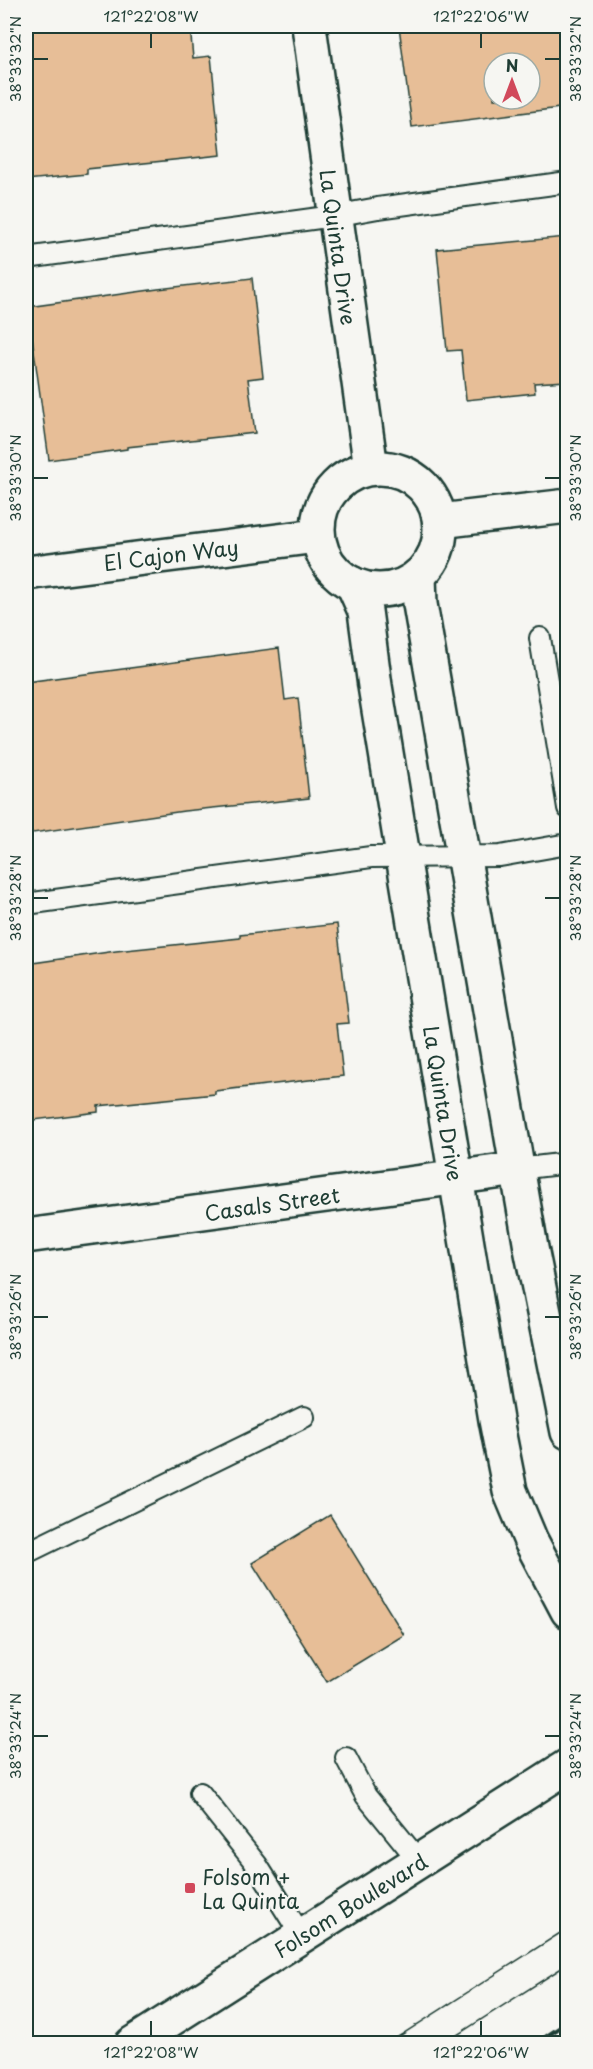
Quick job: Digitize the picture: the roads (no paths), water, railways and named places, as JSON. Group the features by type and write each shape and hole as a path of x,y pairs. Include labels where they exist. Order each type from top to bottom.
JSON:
{"street":[{"name":"La Quinta Drive","path":"309,26 371,468"},
{"path":"371,468 402,472 416,481 427,491 440,521 440,537 436,552 419,577 399,587 383,590 364,589 347,582 333,570 322,554 317,536 318,517 331,491 353,473 371,468"},
{"path":"440,521 567,506"},
{"name":"El Cajon Way","path":"26,573 317,536"},
{"path":"419,577 420,604 531,1248 567,1432"},
{"name":"La Quinta Drive","path":"353,584 365,610 375,686 496,1420 510,1491 531,1540 567,1611"},
{"name":"Casals Street","path":"26,1236 518,1169"},
{"name":"Folsom Boulevard","path":"132,2043 567,1766"}],"lane":[{"path":"26,258 567,182"},
{"path":"540,638 567,808"},
{"path":"26,904 371,857 500,856 567,844"},
{"path":"518,1169 567,1163"},
{"path":"26,1553 304,1417"},
{"path":"346,1758 366,1796 418,1861"},
{"path":"200,1793 257,1865 301,1935"}],"tram line":[{"path":"387,2044 568,1928"},
{"path":"443,2044 568,1964"}],"railway":[{"path":"535,2044 568,2022"}],"place":[{"name":"Folsom + La Quinta","path":"190,1888"}]}
